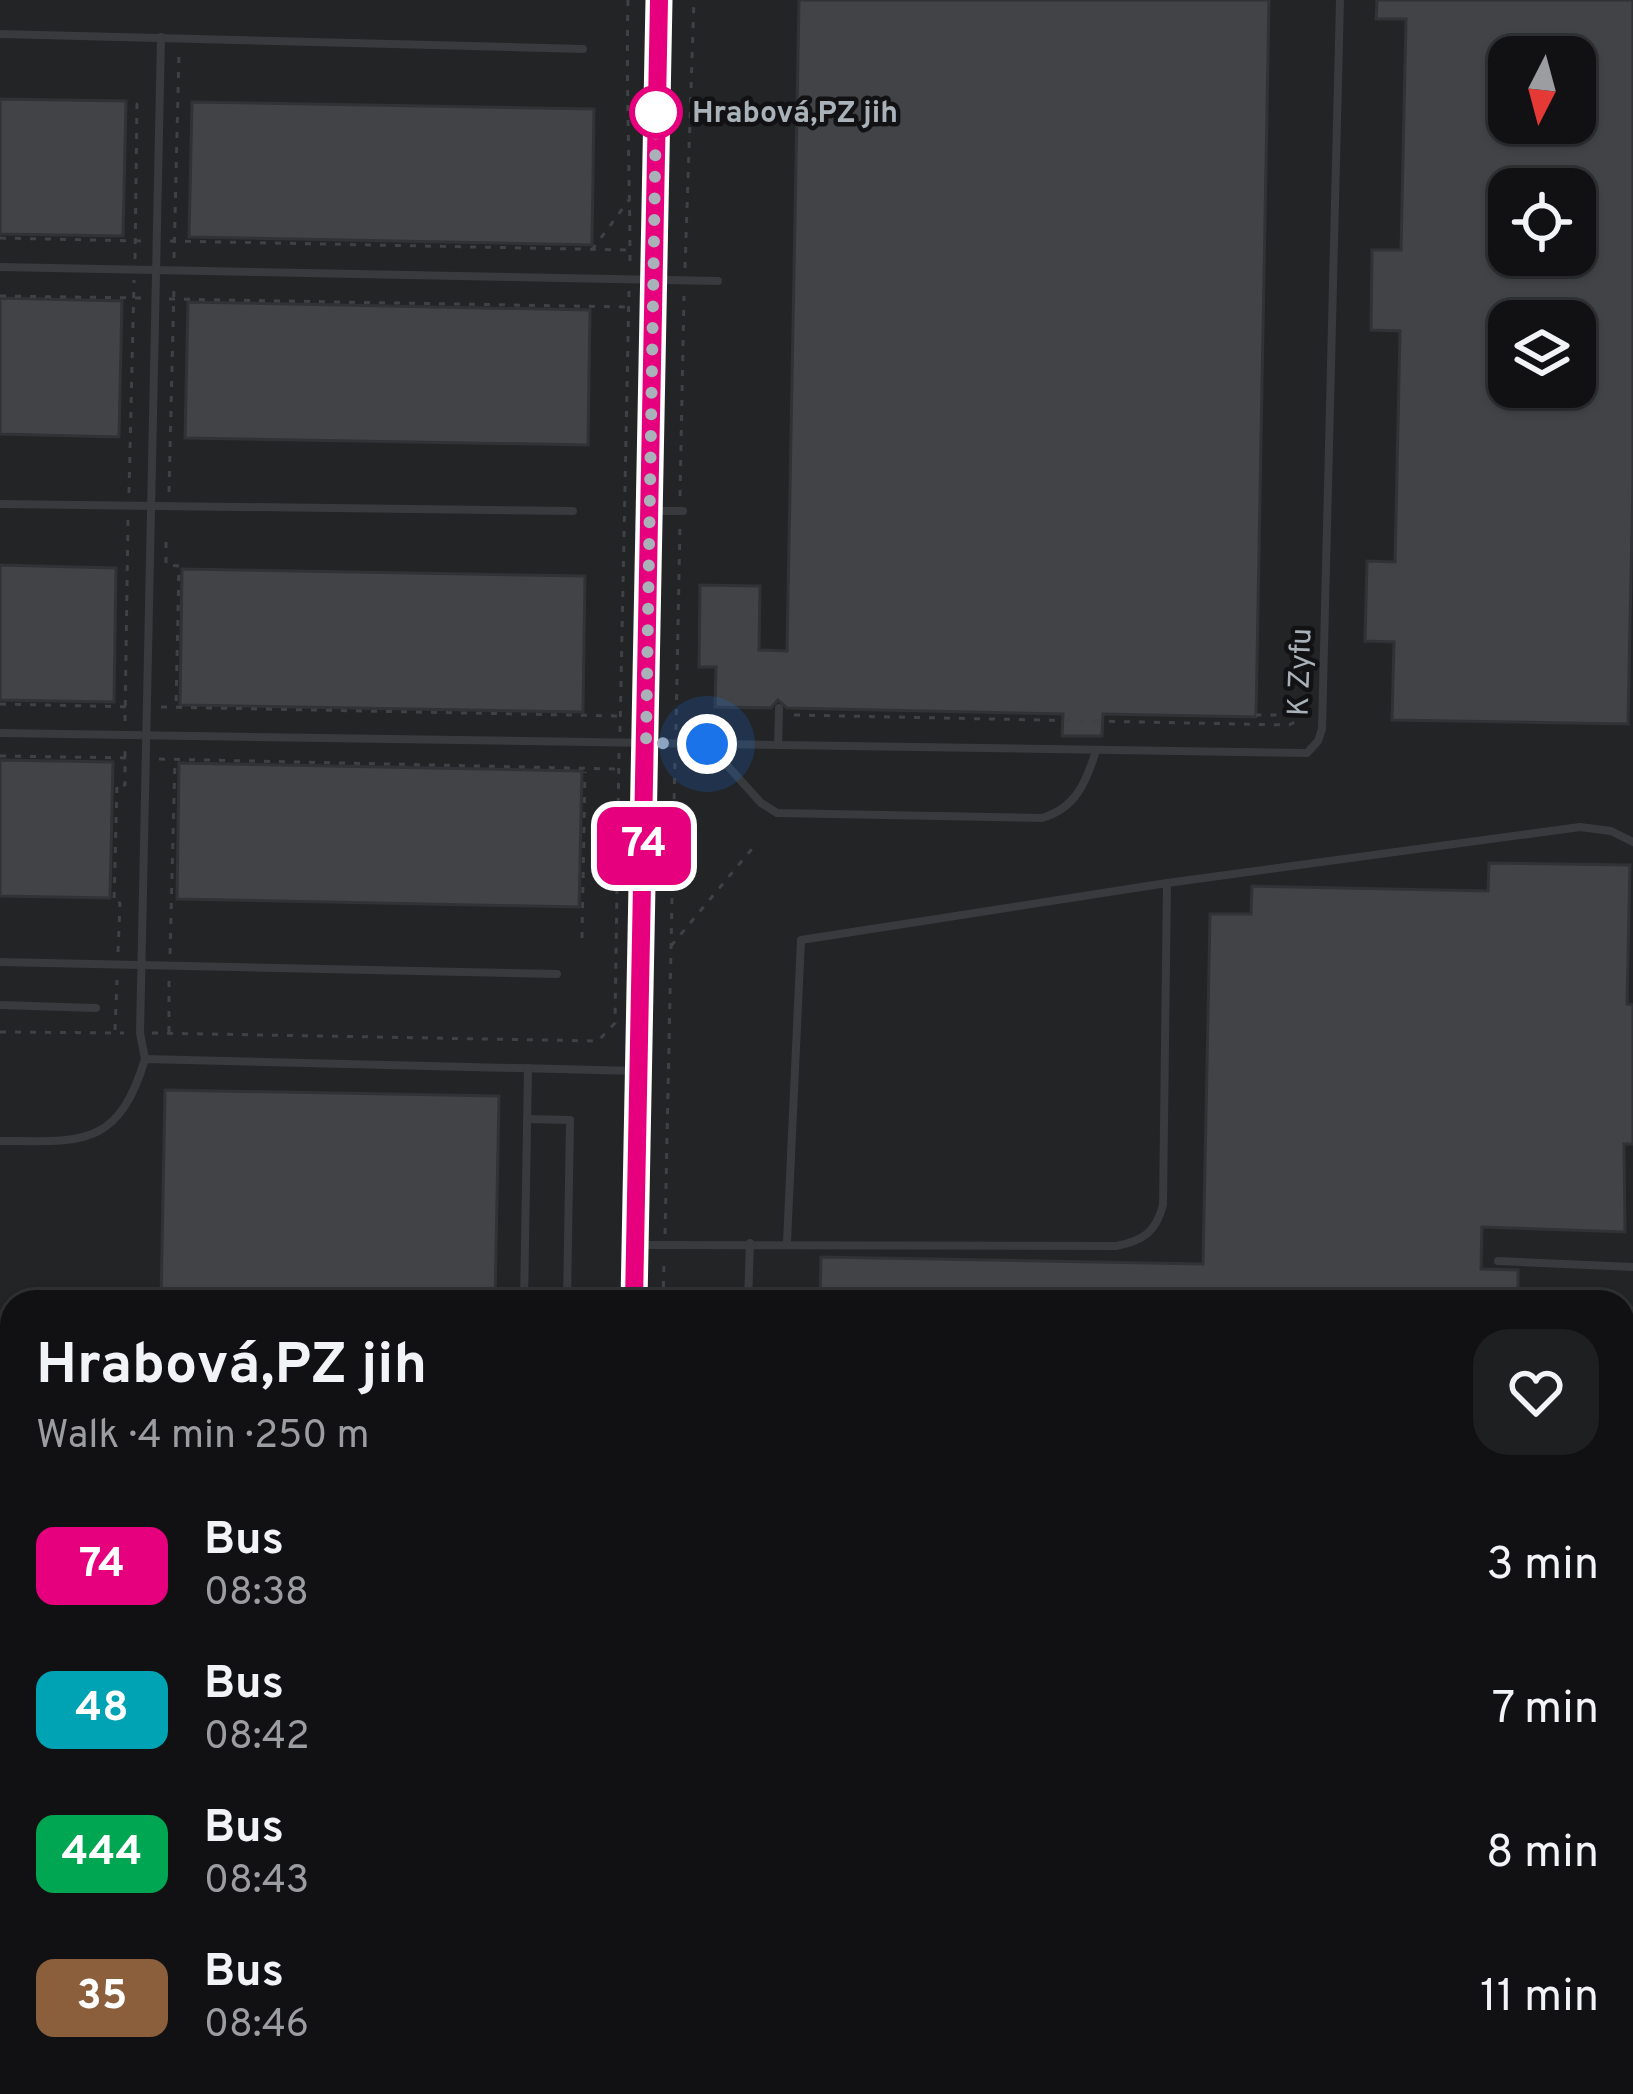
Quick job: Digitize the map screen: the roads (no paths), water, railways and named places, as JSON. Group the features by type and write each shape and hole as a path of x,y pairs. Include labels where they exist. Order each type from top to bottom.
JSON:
{"street":[{"path":"634,1290 659,0"}],"lane":[{"name":"K Zyfu","path":"0,733 1300,754 1312,749 1321,734 1340,0"},
{"path":"0,34 583,49"},
{"path":"0,1141 77,1141 98,1134 113,1121 137,1084 145,1059 140,1033 160,37"},
{"path":"0,268 718,281"},
{"path":"0,503 573,511"},
{"path":"650,511 681,511"},
{"path":"778,745 779,712"},
{"path":"707,744 761,803 777,813 998,817 1056,814 1082,789 1096,751"},
{"path":"787,1242 801,940 1580,826 1611,831 1633,842"},
{"path":"635,1245 1116,1246 1142,1239 1153,1230 1163,1205 1167,884"},
{"path":"0,962 556,974"},
{"path":"0,1005 96,1007"},
{"path":"145,1059 638,1071"},
{"path":"524,1290 527,1068"},
{"path":"527,1119 570,1120 567,1290"},
{"path":"748,1290 749,1243"},
{"path":"1498,1261 1633,1267"}],"place":[{"name":"Hrabová,PZ jih","path":"656,112"}]}
